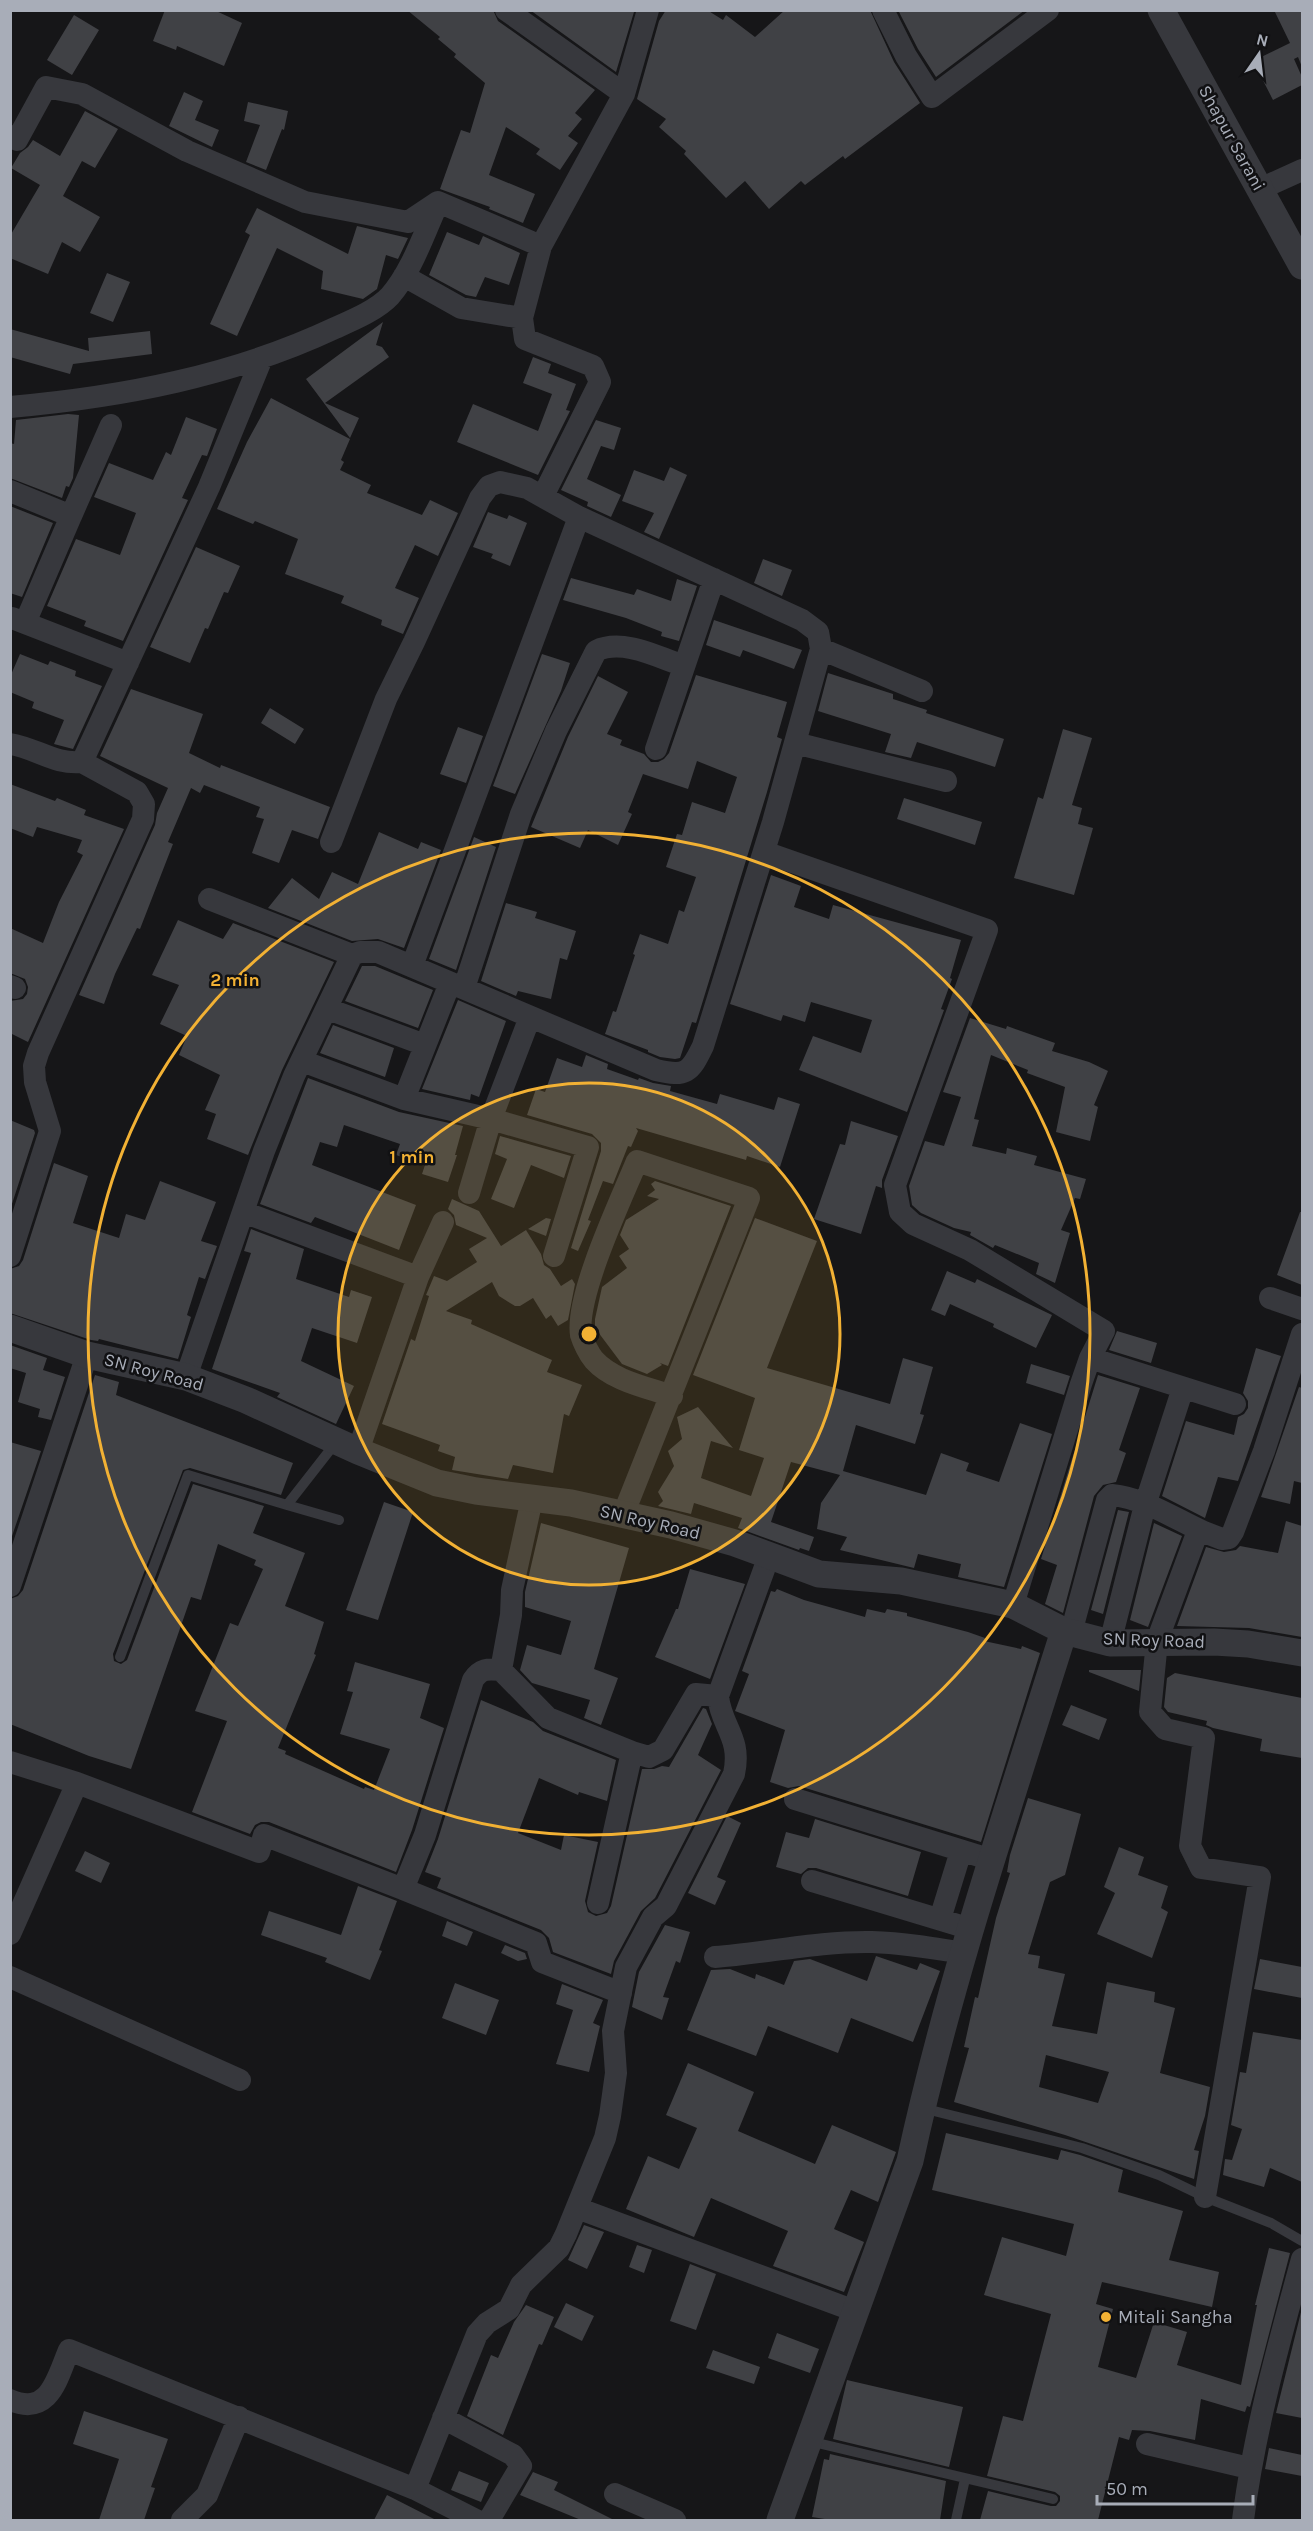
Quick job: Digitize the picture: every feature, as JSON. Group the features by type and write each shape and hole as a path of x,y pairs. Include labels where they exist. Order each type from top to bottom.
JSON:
{"street":[{"path":"506,10 624,94"},
{"path":"543,496 600,382 593,366 525,339 522,318 541,246 624,94 648,10"},
{"path":"883,10 906,56 932,97 1048,10"},
{"name":"Shapur Sarani","path":"1161,10 1302,266"},
{"path":"10,136 17,140 46,87 82,94 187,151 305,202 408,222 438,202"},
{"path":"1260,189 1302,170"},
{"path":"438,202 541,246"},
{"path":"10,407 62,402 207,376 308,341 357,318 389,297 404,276 438,202"},
{"path":"404,276 461,308 522,318"},
{"path":"82,762 209,487 262,358"},
{"path":"111,425 71,516 18,620 128,663"},
{"path":"209,899 352,955 360,952 378,952 656,1070 677,1074 693,1066 703,1046 764,852 795,743 820,649 818,632 802,620 579,517 543,496 512,483 500,482 489,486 480,498 386,699 331,842"},
{"path":"10,491 71,516"},
{"path":"412,966 579,517"},
{"path":"656,749 714,579"},
{"path":"404,1099 426,1045 457,986 521,814 556,731 596,651 607,646 624,647 684,666"},
{"path":"820,649 922,691"},
{"path":"795,743 946,781"},
{"path":"10,744 69,764 82,762 137,792 144,804 142,819 34,1066 35,1082 50,1131 10,1256"},
{"path":"764,852 987,930 895,1185 900,1212 913,1224 970,1250 1104,1331 1090,1358 1013,1605"},
{"path":"186,1377 264,1151 302,1061 352,955"},
{"path":"328,1009 426,1045"},
{"path":"469,1193 491,1119 530,1017"},
{"path":"302,1061 404,1099 491,1119 588,1147 554,1256"},
{"path":"623,1515 672,1396 749,1198 637,1161 588,1288 581,1336 593,1359 614,1376 672,1396"},
{"path":"243,1212 418,1277"},
{"path":"347,1446 443,1222"},
{"path":"1270,1298 1302,1309"},
{"name":"SN Roy Road","path":"10,1328 87,1355 186,1377 246,1400 347,1446 437,1483 532,1499 571,1503 623,1515 735,1543 819,1574 901,1581 1013,1605 1068,1632 1110,1643 1157,1641 1248,1644 1302,1653"},
{"path":"780,2520 910,2161 921,2108 967,1941 1068,1632 1107,1500 1112,1495 1145,1505 1204,1533 1222,1539 1229,1538 1264,1451 1302,1334"},
{"path":"10,1586 87,1355"},
{"path":"1090,1358 1235,1404"},
{"path":"1110,1643 1145,1505 1183,1388"},
{"path":"501,1670 511,1615 512,1590 532,1499"},
{"path":"1204,1533 1196,1536 1192,1544 1157,1641 1150,1712 1165,1729 1204,1738 1190,1846 1201,1868 1260,1877 1205,2197"},
{"path":"415,2489 477,2334 509,2309 521,2285 559,2248 604,2138 615,2095 613,2031 626,1967 653,1917 666,1906 734,1774 737,1760 736,1745 719,1708 718,1696 769,1556"},
{"path":"403,1889 425,1834 473,1680 478,1672 486,1668 501,1670 548,1718 632,1752 649,1756 663,1750 696,1694 718,1696"},
{"path":"598,1903 632,1752"},
{"path":"10,1762 77,1783 259,1852 264,1835 536,1943 543,1962 621,1993"},
{"path":"10,1934 77,1783"},
{"path":"795,1799 992,1860"},
{"path":"940,1919 961,1851"},
{"path":"812,1881 940,1919 967,1941"},
{"path":"715,1957 820,1945 870,1942 915,1945 967,1941"},
{"path":"10,1977 240,2080"},
{"path":"577,2208 855,2311"},
{"path":"1243,2520 1250,2468 1278,2347 1302,2259"},
{"path":"10,2400 31,2405 43,2401 53,2388 69,2350 415,2489 476,2520"},
{"path":"182,2520 207,2495 239,2417"},
{"path":"443,2418 513,2455 521,2466 489,2520"},
{"path":"1147,2444 1250,2468"},
{"path":"615,2494 675,2520"}],"lane":[{"path":"287,1505 347,1446"},
{"path":"120,1657 188,1475 339,1520"},
{"path":"921,2108 1082,2148 1159,2175 1205,2197 1271,2223 1302,2241"},
{"path":"809,2441 1053,2499"},
{"path":"956,2520 965,2479"}],"building":[{"path":"165,10 214,10 242,23 224,66 177,46 176,50 153,41"},
{"path":"407,10 493,10 498,21 595,90 575,113 582,119 568,136 578,143 560,170 536,154 540,149 506,127 489,175 535,194 523,223 489,209 490,207 440,189 461,130 470,133 485,83 454,57 456,54 438,39 440,37"},
{"path":"530,10 634,12 616,72"},
{"path":"666,10 707,10 723,20 726,15 755,37 785,10 870,10 894,62 920,103 845,159 843,156 805,185 801,181 769,209 745,181 726,198 684,154 686,151 659,127 666,119 637,99 659,21"},
{"path":"898,10 1025,10 936,77 918,49"},
{"path":"1274,10 1302,10 1302,67 1298,57 1294,59 1302,77 1302,85 1273,100 1253,61 1290,43"},
{"path":"74,15 99,30 72,75 47,60"},
{"path":"184,92 203,101 195,120 219,130 212,147 169,126"},
{"path":"248,102 288,111 284,130 282,129 266,170 246,162 260,125 244,121"},
{"path":"85,111 118,129 95,168 82,161 63,196 100,217 80,252 62,242 48,274 10,258 10,236 40,185 11,168 20,153 33,140 60,156"},
{"path":"257,208 348,254 357,226 408,238 398,259 386,255 377,289 363,299 321,289 323,271 277,248 237,336 210,324 250,235 245,232"},
{"path":"447,232 479,245 483,236 520,253 509,285 485,277 476,297 466,295 429,275"},
{"path":"107,273 130,282 113,322 90,313"},
{"path":"383,322 376,345 382,347 389,357 325,403 359,418 350,438 306,379"},
{"path":"10,329 89,351 88,338 150,331 152,354 73,364 70,374 10,357"},
{"path":"533,357 551,364 548,373 576,384 566,410 570,411 538,475 457,442 473,404 538,431 552,394 523,383"},
{"path":"271,398 350,439 341,460 344,462 340,470 371,485 367,493 422,515 430,500 458,513 438,556 415,545 395,588 419,598 403,634 381,625 382,620 341,603 344,596 285,574 298,539 255,521 253,524 217,509 247,442"},
{"path":"68,414 79,415 73,478 69,487 66,486 62,498 10,478 10,443 14,444 16,420"},
{"path":"186,417 217,429 207,456 202,455 182,498 188,500 123,641 84,626 86,621 47,606 76,539 120,555 136,513 94,497 109,463 153,480 166,452 171,455"},
{"path":"596,420 621,428 614,450 601,446 587,479 621,495 611,517 587,506 588,502 561,490"},
{"path":"670,467 687,475 659,539 644,532 654,513 622,501 634,470 664,481"},
{"path":"10,506 53,523 22,597 10,593"},
{"path":"488,512 507,519 509,515 527,523 510,566 491,558 493,554 473,547"},
{"path":"196,547 240,566 228,593 224,592 208,629 205,628 190,663 150,647"},
{"path":"763,559 792,570 782,596 754,583"},
{"path":"571,578 634,595 637,589 671,601 677,579 697,586 679,641 661,636 662,632 626,618 563,600"},
{"path":"714,620 802,650 794,669 743,650 740,657 706,645"},
{"path":"20,654 48,665 50,661 76,671 75,676 102,686 73,749 54,744 64,720 32,708 34,702 10,692 10,677"},
{"path":"542,654 570,663 561,691 515,794 493,786"},
{"path":"828,673 893,694 893,699 927,710 926,713 1004,739 995,767 917,742 911,758 885,752 891,734 818,711"},
{"path":"696,675 787,702 777,737 782,739 767,792 697,1020 696,1023 692,1022 680,1058 675,1059 660,1057 648,1050 605,1034 613,1011 616,1012 640,934 668,944 679,910 684,912 696,877 666,867 677,834 682,835 692,802 725,813 737,777 697,761 688,789 643,774 628,812 632,814 618,845 588,830 580,848 531,827 568,737 598,676 628,692 607,734 622,740 620,745 644,754 651,762 658,762 669,753"},
{"path":"131,689 203,714 189,753 220,768 221,765 330,807 318,839 292,830 279,863 252,853 264,819 256,817 260,807 204,785 200,793 191,788 168,842 173,844 140,929 137,928 115,974 104,1004 79,995 155,825 157,813 168,788 100,756"},
{"path":"270,708 304,729 295,744 261,723"},
{"path":"458,727 483,736 466,783 440,774"},
{"path":"1063,729 1092,738 1072,805 1082,808 1078,824 1093,828 1074,895 1014,878 1038,797 1043,799"},
{"path":"10,784 55,801 57,798 86,810 84,815 124,829 28,1042 10,1033 10,1001 23,999 28,987 25,979 10,973 10,928 43,943 59,902 83,855 77,852 82,840 37,827 33,837 10,828"},
{"path":"904,798 982,822 975,845 897,819"},
{"path":"379,832 418,849 421,842 441,850 404,948 378,939 352,941 268,908 292,878 319,899 332,872 358,884"},
{"path":"474,837 496,847 456,970 429,959"},
{"path":"771,875 801,886 794,907 829,919 833,905 961,940 950,978 952,979 941,1009 944,1010 907,1112 799,1070 813,1036 861,1053 872,1020 811,1002 805,1022 783,1015 781,1021 730,1004"},
{"path":"506,903 537,912 535,918 576,931 567,960 560,958 551,999 518,991 516,996 481,981"},
{"path":"178,920 223,939 233,923 334,962 282,1070 248,1155 207,1139 216,1114 205,1110 220,1075 179,1055 187,1036 160,1024 179,985 152,975"},
{"path":"362,966 375,966 433,990 418,1028 345,1001"},
{"path":"458,1000 506,1021 479,1097 471,1094 470,1100 422,1089"},
{"path":"970,1018 1006,1029 1007,1026 1055,1043 1052,1051 1089,1062 1108,1071 1094,1105 1098,1107 1090,1141 1056,1132 1065,1087 1027,1073 1028,1070 991,1055 974,1119 979,1120 972,1146 1006,1154 1007,1148 1037,1156 1034,1165 1086,1179 1080,1199 1075,1198 1061,1230 1070,1233 1055,1283 1036,1274 1039,1263 995,1245 993,1248 970,1235 971,1232 954,1228 921,1213 912,1205 909,1186 925,1141 944,1146 961,1097 943,1092"},
{"path":"333,1025 394,1048 385,1077 320,1053"},
{"path":"586,1055 608,1064 607,1069 638,1080 639,1078 671,1086 670,1091 717,1104 720,1094 774,1110 778,1097 800,1104 780,1167 747,1156 746,1160 636,1128 638,1131 631,1147 628,1146 613,1184 603,1181 588,1220 591,1221 578,1251 571,1248 601,1151 601,1143 592,1134 527,1115 536,1089 545,1092 557,1058 582,1067"},
{"path":"308,1078 399,1112 463,1126 448,1182 422,1174 425,1165 396,1155 400,1144 344,1125 337,1147 320,1142 312,1165 416,1205 399,1250 315,1217 311,1223 260,1204"},
{"path":"10,1120 34,1130 35,1133 10,1210"},
{"path":"851,1121 898,1136 882,1180 882,1188 876,1186 861,1234 814,1219 840,1144 845,1145"},
{"path":"500,1136 571,1156 564,1178 531,1165 514,1208 491,1199 507,1159 495,1154"},
{"path":"54,1163 88,1176 73,1223 119,1238 126,1214 145,1220 160,1181 216,1202 201,1241 217,1246 205,1279 199,1277 187,1315 191,1317 178,1359 99,1339 98,1341 91,1340 10,1313 10,1269 19,1266 23,1260"},
{"path":"655,1181 731,1206 668,1366 660,1363 662,1365 647,1374 622,1364 595,1328 595,1319 602,1287 627,1268 619,1256 629,1249 620,1235 626,1220 659,1199 647,1196 655,1190 651,1184"},
{"path":"452,1199 479,1211 501,1246 526,1230 541,1254 544,1265 550,1269 561,1286 572,1279 575,1284 568,1320 558,1326 551,1315 546,1319 533,1298 520,1306 515,1306 499,1296 492,1282 446,1311 472,1320 471,1324 552,1360 547,1372 582,1385 569,1416 564,1414 553,1473 513,1465 508,1479 452,1470 455,1457 438,1451 440,1445 382,1424 411,1339 415,1341 429,1296 426,1295 434,1276 447,1281 477,1262 469,1249 487,1238 456,1225 454,1215 448,1209"},
{"path":"1300,1212 1302,1212 1302,1285 1277,1275"},
{"path":"546,1218 551,1219 546,1236 528,1229"},
{"path":"755,1218 817,1241 767,1368 890,1404 903,1358 933,1367 920,1414 924,1415 915,1444 856,1425 843,1471 926,1495 941,1453 969,1463 966,1471 999,1482 1020,1423 1052,1434 1004,1587 958,1577 961,1564 918,1554 914,1568 840,1550 847,1537 817,1529 821,1503 840,1475 791,1462 771,1522 814,1537 809,1551 800,1548 799,1550 738,1528 742,1518 694,1503 691,1514 658,1506 663,1501 658,1492 674,1466 668,1451 682,1439 677,1417 698,1407 733,1448 711,1441 701,1478 751,1496 764,1458 739,1450 755,1398 693,1375"},
{"path":"251,1229 304,1249 296,1279 349,1297 351,1290 372,1297 357,1343 312,1328 301,1361 354,1386 336,1424 277,1397 280,1393 212,1369 251,1253 244,1251"},
{"path":"947,1271 975,1283 977,1279 1052,1315 1036,1348 993,1327 994,1324 950,1304 945,1316 931,1310"},
{"path":"1117,1331 1157,1343 1151,1363 1109,1350"},
{"path":"10,1345 47,1358 43,1370 65,1377 51,1420 38,1417 40,1409 18,1402 26,1373 10,1368"},
{"path":"1256,1348 1281,1356 1238,1481 1218,1477 1205,1518 1162,1496 1186,1421 1234,1435 1238,1417 1248,1408 1248,1401 1243,1393"},
{"path":"1031,1364 1070,1376 1064,1395 1026,1383"},
{"path":"95,1375 119,1382 116,1395 293,1463 281,1495 190,1468 183,1470 113,1654 114,1661 121,1664 127,1660 193,1484 264,1506 253,1533 305,1553 285,1606 324,1622 314,1654 316,1655 278,1748 286,1751 285,1754 364,1789 365,1787 374,1790 390,1749 340,1734 353,1692 347,1691 355,1662 430,1684 420,1718 444,1728 412,1830 396,1872 269,1822 255,1825 250,1834 192,1812 227,1721 195,1711 230,1623 238,1626 263,1569 254,1565 256,1560 218,1544 201,1600 191,1597 131,1769 89,1756 10,1724 10,1599 18,1596 23,1590"},
{"path":"1098,1375 1140,1388 1119,1450 1126,1453 1116,1482 1103,1485 1094,1496 1063,1613 1045,1604 1057,1565 1041,1559"},
{"path":"1299,1387 1302,1388 1302,1483 1294,1481 1290,1504 1261,1497"},
{"path":"10,1442 41,1451 10,1542"},
{"path":"384,1502 413,1512 378,1620 346,1610"},
{"path":"1118,1510 1129,1512 1103,1614 1091,1610"},
{"path":"1286,1521 1302,1526 1302,1637 1249,1628 1177,1626 1206,1547 1224,1552 1236,1550 1240,1546 1278,1553"},
{"path":"541,1523 629,1548 594,1669 618,1678 601,1725 584,1718 590,1700 532,1683 520,1670 527,1645 561,1655 571,1621 525,1607 525,1592"},
{"path":"1154,1523 1182,1536 1148,1627 1130,1620"},
{"path":"690,1569 745,1584 710,1679 655,1657 676,1609 678,1609"},
{"path":"777,1589 804,1600 865,1617 867,1609 885,1613 887,1609 907,1613 907,1616 985,1638 984,1641 1021,1649 1022,1646 1040,1653 981,1842 799,1786 788,1788 770,1782 785,1730 735,1711 749,1674 742,1671 771,1591 775,1592"},
{"path":"1089,1670 1141,1670 1139,1691 1089,1672"},
{"path":"1175,1673 1302,1698 1302,1758 1260,1751 1262,1739 1213,1728 1206,1725 1207,1721 1168,1712 1164,1707 1167,1678"},
{"path":"481,1700 533,1722 543,1731 616,1760 607,1801 579,1792 578,1795 539,1778 518,1833 561,1850 564,1835 598,1842 585,1901 588,1912 596,1916 607,1913 611,1906 642,1769 669,1767 703,1708 706,1709 712,1724 698,1755 721,1770 655,1898 641,1911 614,1961 611,1974 553,1952 549,1938 541,1930 437,1888 441,1878 425,1872 438,1839"},
{"path":"1071,1705 1107,1719 1099,1740 1062,1725"},
{"path":"1028,1798 1081,1814 1065,1875 1050,1882 1028,1954 1040,1956 1038,1968 1065,1974 1052,2026 1097,2034 1107,1982 1155,1992 1154,2002 1175,2008 1160,2073 1210,2087 1205,2116 1194,2150 1199,2151 1194,2179 1065,2135 954,2102 969,2048 964,2047 975,1997 978,1998 996,1918 1010,1873 1007,1872","holes":["1046,2055 1109,2072 1098,2103 1039,2087"]},
{"path":"727,1816 741,1823 717,1877 726,1881 715,1905 688,1893"},
{"path":"815,1819 921,1852 908,1896 816,1868 808,1868 801,1874 776,1867 786,1832 809,1838"},
{"path":"1119,1847 1144,1857 1138,1875 1168,1886 1161,1908 1168,1912 1152,1958 1097,1934 1115,1893 1104,1887"},
{"path":"85,1851 110,1863 101,1883 75,1871"},
{"path":"358,1886 397,1901 379,1950 382,1951 370,1980 325,1962 327,1958 261,1935 269,1911 341,1935"},
{"path":"447,1921 473,1932 467,1946 442,1936"},
{"path":"665,1925 690,1932 680,1963 676,1961 663,1997 669,1998 662,2020 632,2007 639,1972"},
{"path":"505,1945 525,1953 527,1959 518,1961 501,1953"},
{"path":"876,1956 917,1970 920,1963 940,1971 913,2042 851,2018 838,2053 768,2026 756,2056 687,2030 711,1970 730,1969 755,1979 756,1974 784,1985 794,1961 810,1959 867,1981"},
{"path":"1260,1959 1302,1967 1302,1998 1254,1989"},
{"path":"455,1983 499,2000 486,2035 442,2018"},
{"path":"562,1984 603,2000 593,2023 600,2026 589,2072 556,2064 573,2010 556,2004"},
{"path":"1253,2032 1302,2040 1302,2182 1270,2168 1264,2187 1223,2175 1225,2159 1232,2160 1242,2129 1231,2125 1240,2072 1246,2073"},
{"path":"688,2063 754,2092 738,2131 815,2164 832,2125 896,2152 878,2202 851,2190 834,2229 864,2242 844,2292 773,2266 788,2231 711,2198 694,2237 626,2209 648,2156 679,2169 697,2128 666,2115"},
{"path":"946,2133 1058,2160 1061,2150 1080,2155 1123,2170 1118,2192 1183,2211 1169,2260 1219,2272 1212,2307 1102,2282 1096,2304 1113,2309 1098,2367 1136,2378 1154,2322 1187,2332 1177,2365 1241,2385 1257,2305 1255,2305 1269,2248 1290,2253 1250,2407 1247,2406 1245,2412 1201,2399 1195,2440 1150,2431 1132,2430 1129,2440 1119,2437 1098,2520 980,2520 988,2491 1051,2506 1056,2506 1060,2501 1060,2496 1055,2492 987,2476 1003,2416 1023,2421 1051,2314 984,2295 1002,2237 1066,2256 1074,2224 932,2190"},
{"path":"584,2225 604,2232 587,2269 568,2260"},
{"path":"637,2245 652,2250 644,2273 629,2267"},
{"path":"690,2264 716,2274 696,2330 670,2321"},
{"path":"566,2303 594,2316 582,2341 554,2327"},
{"path":"526,2305 554,2317 542,2345 539,2344 503,2435 467,2416 491,2355 498,2358 514,2322"},
{"path":"1302,2308 1302,2418 1276,2413"},
{"path":"777,2333 819,2349 810,2373 768,2358"},
{"path":"713,2350 760,2367 754,2384 706,2368"},
{"path":"847,2380 963,2407 949,2467 833,2439"},
{"path":"84,2411 168,2439 151,2487 155,2488 144,2520 99,2520 119,2459 73,2444"},
{"path":"1269,2448 1302,2455 1302,2476 1265,2469"},
{"path":"830,2454 946,2481 940,2520 831,2520 812,2517 824,2459 829,2460"},
{"path":"459,2471 489,2483 481,2502 451,2490"},
{"path":"533,2472 558,2482 554,2490 614,2520 581,2520 520,2495"},
{"path":"387,2495 436,2520 374,2520"}],"place":[{"name":"Mitali Sangha","path":"1106,2317"}]}
